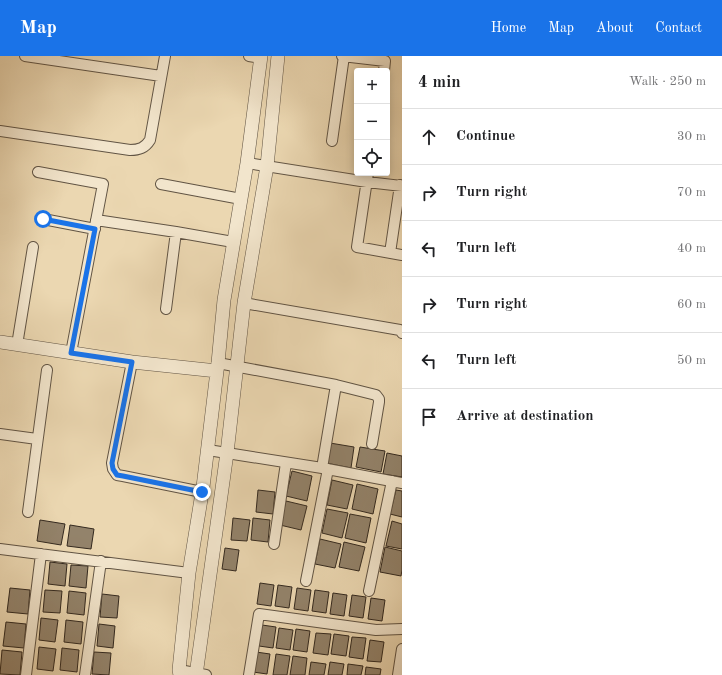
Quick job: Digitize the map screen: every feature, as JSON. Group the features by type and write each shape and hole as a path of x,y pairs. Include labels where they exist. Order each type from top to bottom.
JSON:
{"street":[{"path":"25,56 161,76"},
{"path":"0,131 130,150 142,149 150,140 165,56"},
{"path":"257,57 247,163 224,300 208,450 189,572 179,673 200,674 244,303 267,166 278,56"},
{"path":"332,141 343,56 385,62 384,68"},
{"path":"247,163 368,177 401,186 390,252"},
{"path":"38,172 103,184 71,353"},
{"path":"368,177 357,247 402,254"},
{"path":"161,184 241,198"},
{"path":"43,219 176,232 233,242"},
{"path":"166,309 176,232"},
{"path":"17,345 33,247"},
{"path":"244,303 400,330 402,332"},
{"path":"0,342 132,362 218,367 236,366 336,385 376,395 379,402 372,444"},
{"path":"132,362 112,463 113,469 117,475 202,492"},
{"path":"28,512 47,370"},
{"path":"306,581 336,385"},
{"path":"0,434 38,439"},
{"path":"208,450 397,482 369,591"},
{"path":"274,544 286,463"},
{"path":"0,548 189,572"},
{"path":"26,675 41,554"},
{"path":"85,675 101,561"},
{"path":"250,675 259,614 376,630 402,630"},
{"path":"398,675 402,649"}],"building":[{"path":"330,443 354,447 351,468 326,463"},
{"path":"360,447 385,451 381,472 356,467"},
{"path":"387,453 402,456 402,477 383,474"},
{"path":"292,471 312,476 307,501 286,496"},
{"path":"332,480 353,485 347,509 327,505"},
{"path":"357,484 378,489 373,514 352,509"},
{"path":"258,490 275,492 273,514 256,512"},
{"path":"396,490 402,491 402,517 390,514"},
{"path":"286,501 307,506 301,530 280,525"},
{"path":"327,509 348,513 342,538 322,533"},
{"path":"350,514 371,518 366,543 345,538"},
{"path":"233,518 250,520 247,541 231,540"},
{"path":"253,518 270,520 268,542 251,540"},
{"path":"40,520 65,524 61,545 37,541"},
{"path":"392,521 402,524 402,549 386,546"},
{"path":"70,525 94,529 91,549 67,546"},
{"path":"320,539 341,544 335,568 315,564"},
{"path":"344,542 365,547 359,571 339,567"},
{"path":"385,547 402,551 401,576 380,572"},
{"path":"225,548 239,550 236,571 222,569"},
{"path":"50,562 67,564 65,586 48,584"},
{"path":"71,565 88,566 86,588 69,586"},
{"path":"260,583 274,585 271,606 257,604"},
{"path":"278,585 292,587 289,608 275,606"},
{"path":"10,588 30,590 28,614 7,612"},
{"path":"297,588 311,590 308,611 294,609"},
{"path":"45,590 62,591 60,613 43,612"},
{"path":"315,590 329,592 326,613 312,611"},
{"path":"69,591 86,593 84,615 67,613"},
{"path":"333,593 347,595 344,616 330,614"},
{"path":"102,594 119,596 117,618 100,617"},
{"path":"352,595 366,597 363,618 349,616"},
{"path":"371,598 385,600 382,621 368,619"},
{"path":"41,618 58,620 55,642 39,640"},
{"path":"66,620 83,622 81,644 64,642"},
{"path":"6,622 26,624 24,648 3,646"},
{"path":"99,624 115,626 113,648 97,646"},
{"path":"262,625 276,627 273,648 259,646"},
{"path":"279,628 293,630 290,650 276,648"},
{"path":"296,629 310,631 307,652 293,650"},
{"path":"316,633 331,634 328,655 313,653"},
{"path":"334,634 349,636 346,656 331,654"},
{"path":"352,637 366,638 363,659 349,657"},
{"path":"370,640 384,642 381,662 367,661"},
{"path":"39,647 56,649 53,671 37,669"},
{"path":"62,648 79,650 77,672 60,670"},
{"path":"2,650 22,652 20,675 0,674"},
{"path":"94,652 111,653 109,675 92,674"},
{"path":"256,652 270,654 267,674 253,672"},
{"path":"276,654 290,656 287,675 273,675"},
{"path":"293,656 307,658 305,675 290,675"},
{"path":"311,662 326,664 324,675 309,675"},
{"path":"330,662 344,664 342,675 328,675"},
{"path":"348,664 363,666 361,675 347,675"},
{"path":"366,667 381,669 380,675 365,675"}],"route":[{"path":"43,219 95,229 71,353 132,362 112,463 113,469 117,475 202,492"}]}
